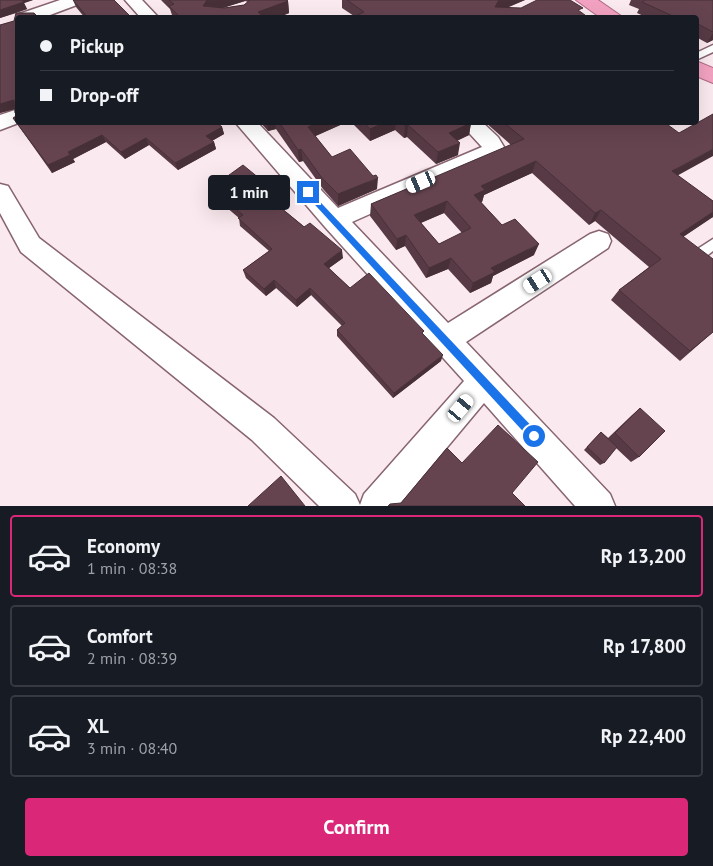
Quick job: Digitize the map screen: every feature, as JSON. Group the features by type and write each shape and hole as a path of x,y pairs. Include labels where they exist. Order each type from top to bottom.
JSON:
{"highway":[{"path":"585,0 609,15"}],"street":[{"path":"32,15 76,0"},
{"path":"135,0 148,15"},
{"path":"0,124 15,117"},
{"path":"248,125 598,506"},
{"path":"334,220 492,151 491,142 472,125"},
{"path":"0,192 30,245 263,429 343,506"},
{"path":"446,340 599,241"},
{"path":"376,506 484,380"}],"lane":[{"path":"702,70 713,48"},
{"path":"700,254 713,244"}],"building":[{"path":"0,0 22,0 24,2 0,10"},
{"path":"73,0 114,0 129,15 86,15"},
{"path":"169,0 207,0 203,6 224,8 244,5 250,0 288,1 258,12 261,15 178,15 169,6 174,4"},
{"path":"347,0 499,0 495,7 521,8 537,0 570,0 583,8 578,10 585,15 358,15 364,12"},
{"path":"645,0 713,0 713,32 699,25 699,15 671,15 642,2"},
{"path":"16,13 34,13 36,15 16,15"},
{"path":"15,17 15,113 14,100 0,104 0,25 14,21"},
{"path":"713,114 713,149 672,171 713,201 713,212 680,234 713,259 713,332 690,351 619,290 661,259 601,210 595,213 536,161 481,186 485,190 474,195 502,225 515,219 539,244 491,268 495,272 473,283 451,258 429,268 406,235 397,239 371,204 524,139 507,125 668,125 679,133 693,125 699,125 699,122","holes":["447,201 471,228 439,244 414,215"]},
{"path":"18,125 220,125 222,127 206,136 214,142 175,163 146,138 121,152 102,135 68,152 70,155 48,165"},
{"path":"281,125 312,125 308,127 332,157 350,149 373,176 376,175 378,178 338,194 322,178 301,149 298,150"},
{"path":"366,125 379,125 370,129"},
{"path":"408,125 467,125 449,133 460,143 438,152"},
{"path":"243,165 271,188 263,193 304,227 310,223 342,250 324,264 350,288 369,273 424,331 422,333 443,355 394,393 337,330 345,323 310,288 296,300 274,280 264,289 243,270 272,249 238,218 243,215 211,188"},
{"path":"640,408 665,431 639,457 615,433"},
{"path":"498,425 538,462 512,493 525,506 388,506 401,503 447,448 462,463"},
{"path":"601,432 617,447 604,463 587,447"},
{"path":"281,476 305,506 248,506"}],"route":[{"path":"308,192 534,436"}]}
